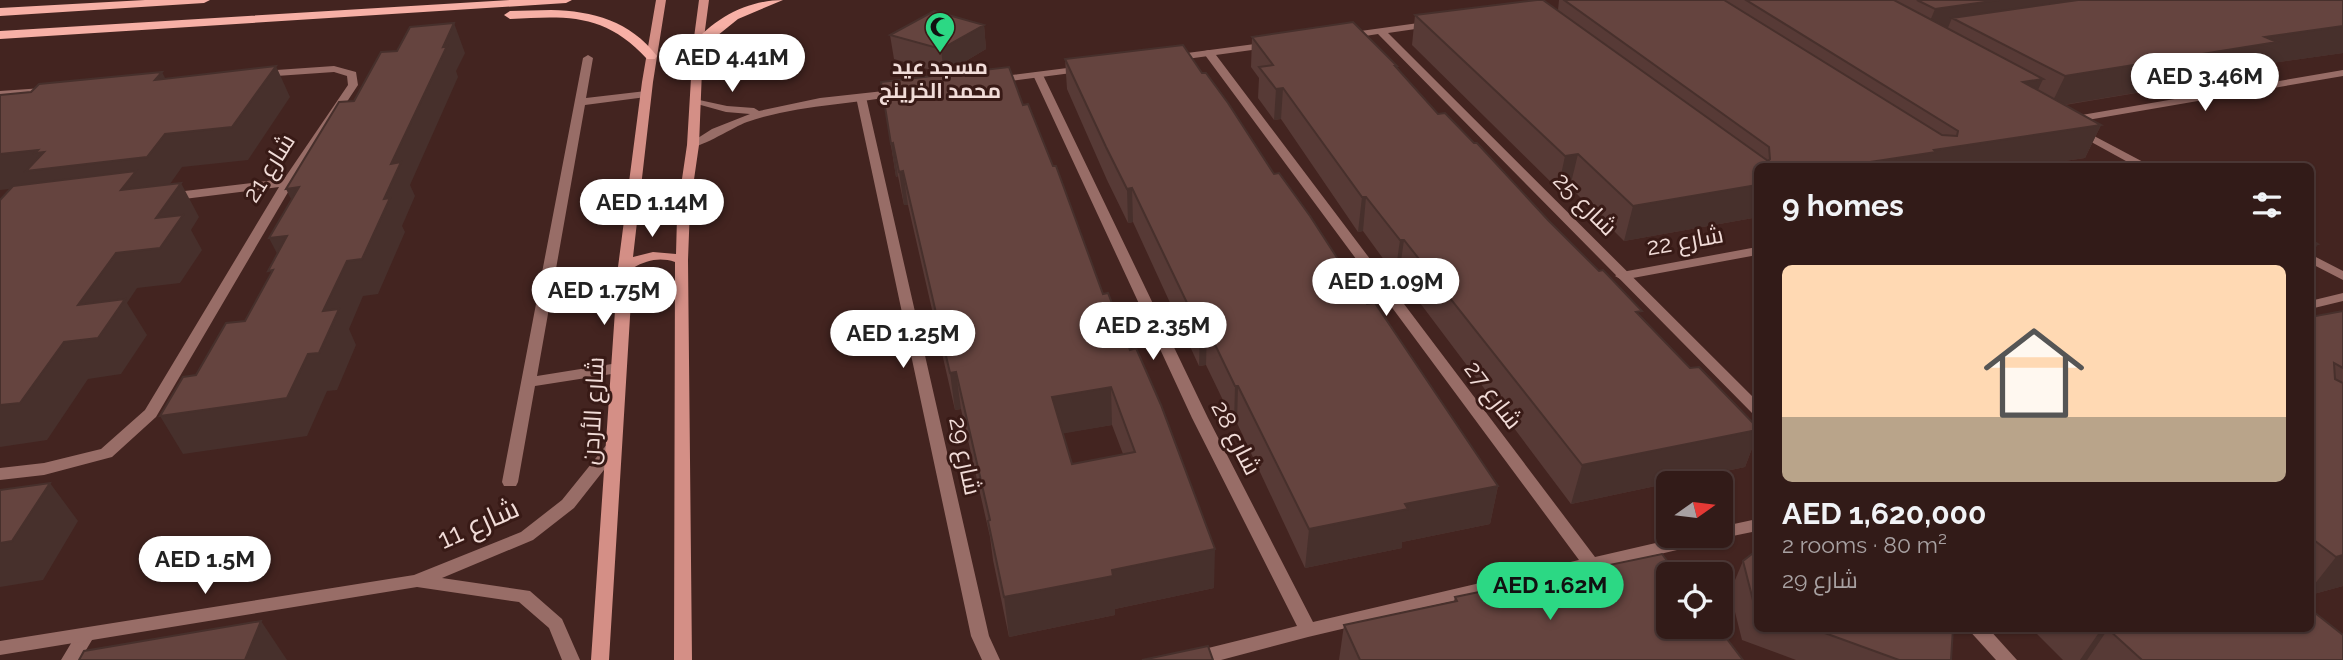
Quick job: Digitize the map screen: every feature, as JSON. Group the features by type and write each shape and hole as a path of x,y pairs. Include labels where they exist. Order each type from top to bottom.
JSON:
{"main road":[{"path":"0,12 204,0"},
{"path":"153,25 220,15 406,0"},
{"path":"0,35 566,0"},
{"name":"شارع الأردن","path":"600,660 625,267 651,56 661,0"},
{"path":"683,660 682,260 684,207 693,145 698,45 704,0"},
{"path":"698,45 723,22 754,7 777,0"},
{"path":"276,19 342,23 570,15 619,26 638,40 651,56"},
{"path":"630,214 649,221 676,214 684,207"},
{"path":"625,267 655,256 666,255 682,260"}],"street":[{"path":"1340,36 1447,23"},
{"name":"شارع 25","path":"1380,31 1754,407"},
{"path":"1156,60 1288,43"},
{"name":"شارع 27","path":"1209,53 1590,563"},
{"path":"510,482 588,58"},
{"path":"983,82 1090,68"},
{"name":"شارع 21","path":"0,474 44,469 106,453 151,413 288,183 353,85 352,74 334,69 253,75"},
{"path":"2138,163 2062,121 2343,73"},
{"name":"شارع 28","path":"1038,75 1200,418 1308,630"},
{"path":"0,94 51,90"},
{"path":"693,145 725,125 766,111 915,90"},
{"path":"580,102 646,94"},
{"name":"شارع 29","path":"861,97 980,636 991,660"},
{"path":"694,100 726,109 766,111"},
{"path":"151,199 288,183"},
{"name":"شارع 22","path":"1622,276 1754,252"},
{"path":"2314,260 2343,276"},
{"path":"2314,303 2343,298"},
{"path":"529,382 618,368"},
{"name":"شارع 11","path":"0,648 416,581 527,536 568,504 614,447"},
{"path":"1733,531 1754,526"},
{"path":"1192,660 1658,548"},
{"name":"شارع 11","path":"416,581 524,596 556,624 571,660"},
{"path":"1980,632 2008,660"},
{"path":"70,660 86,635"}],"building":[{"path":"1543,0 1768,161 1769,147 1564,0 1724,0 1942,135 1957,136 1958,131 1746,0 1894,0 2043,79 2023,82 2101,125 1934,150 1936,152 1870,162 1872,163 1754,163 1754,186 1633,206 1578,154 1565,156 1415,15"},
{"path":"1917,0 1999,0 1935,9"},
{"path":"2078,0 2343,0 2343,26 2265,37 2277,42 2065,76 1952,18"},
{"path":"934,11 984,25 941,49 890,35"},
{"path":"1353,22 1397,66 1438,114 1445,113 1477,143 1548,220 1599,271 1603,270 1642,311 1636,312 1690,368 1699,367 1754,424 1754,431 1582,465 1404,240 1400,240 1366,197 1362,197 1283,88 1276,89 1259,67 1273,65 1252,37"},
{"path":"454,23 443,47 447,46 391,164 401,162 384,199 390,198 362,259 347,261 323,311 339,309 319,353 308,354 287,398 160,416 183,377 196,375 226,323 245,321 273,270 268,271 287,236 269,238 299,187 286,189 339,102 354,101 381,52 397,51 410,27"},
{"path":"1183,45 1202,73 1206,73 1228,103 1274,174 1279,173 1310,216 1367,304 1375,303 1498,486 1405,504 1408,509 1309,529 1207,328 1200,330 1132,188 1127,189 1106,147 1065,59"},
{"path":"276,66 232,127 165,134 147,157 26,171 44,152 35,153 38,150 0,154 0,95 31,92 39,84 162,72 155,80"},
{"path":"1009,67 1023,105 1028,104 1053,166 1056,166 1103,294 1108,293 1130,350 1136,348 1161,405 1215,549 1112,570 1113,576 1004,597 988,521 990,520 956,372 950,373 903,171 899,172 893,143 891,144 881,82","holes":["1111,387 1135,452 1072,464 1052,397"]},
{"path":"136,171 121,190 181,183 156,218 183,215 160,248 116,253 78,305 125,299 98,338 64,342 20,403 0,405 0,200 13,186"},
{"path":"2343,311 2343,368 2334,363 2335,379 2343,383 2343,555 2336,557 2314,540 2314,316"},
{"path":"50,483 12,541 0,543 0,490"},
{"path":"1754,552 1754,604 1743,561"},
{"path":"1662,554 1668,562 1656,562 1656,639 1727,639 1743,660 1360,660 1344,625 1457,601 1455,597"},
{"path":"2314,612 2343,635 2343,660 2142,660 2111,632 2314,632"},
{"path":"261,621 245,660 79,660 84,651"},
{"path":"1822,632 1953,632 1951,660 1899,660"},
{"path":"1208,646 1213,660 1142,660"}],"place":[{"name":"مسجد عيد محمد الخرينج","path":"940,54"}]}
